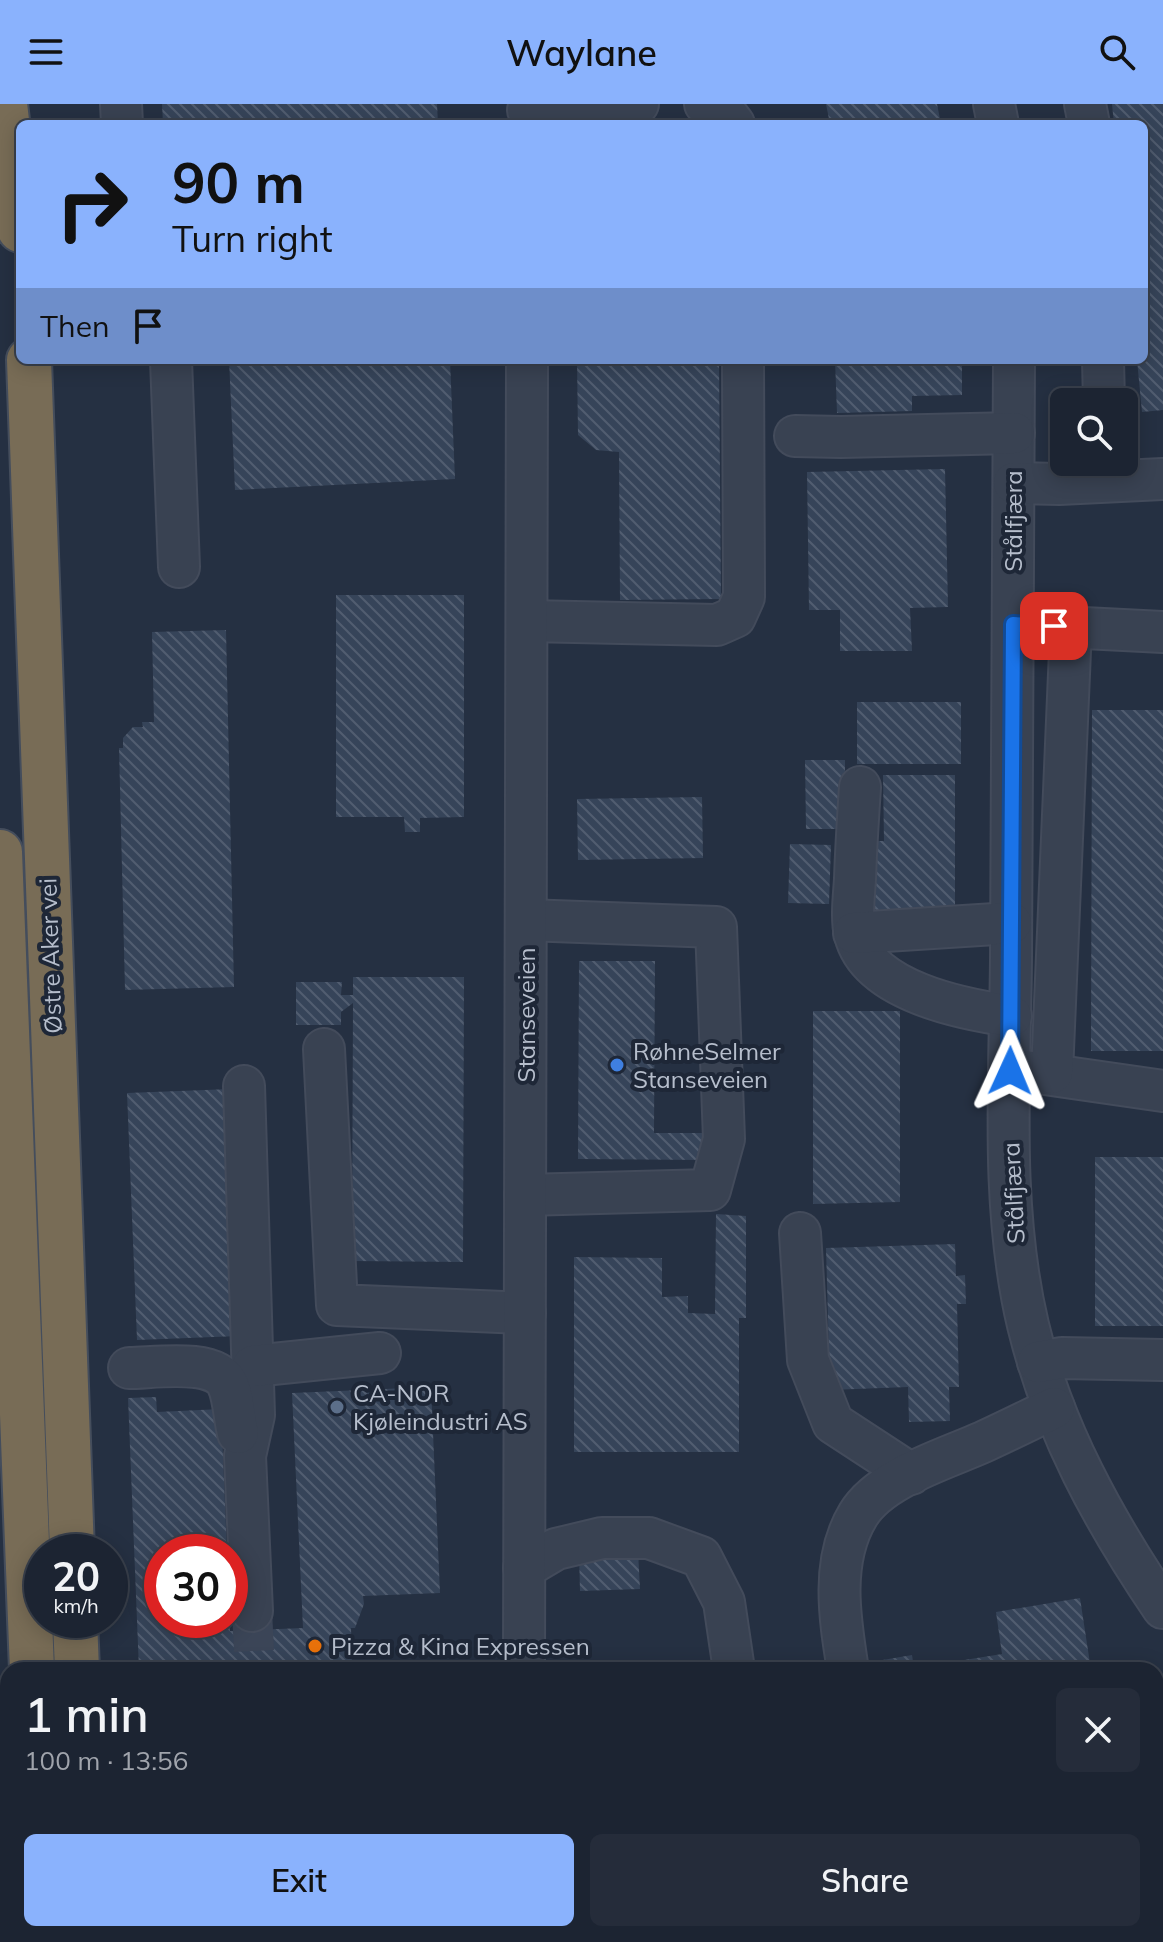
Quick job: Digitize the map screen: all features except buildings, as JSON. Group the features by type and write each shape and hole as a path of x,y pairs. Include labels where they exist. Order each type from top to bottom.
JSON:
{"highway":[{"path":"5,104 16,196"},
{"name":"Østre Aker vei","path":"29,364 71,1534"},
{"name":"Østre Aker vei","path":"0,852 13,1531 31,1662"},
{"path":"76,1638 77,1662"}],"street":[{"path":"528,113 638,104"},
{"path":"706,104 723,110 731,120"},
{"path":"171,364 179,567"},
{"name":"Stanseveien","path":"524,1662 527,364"},
{"path":"527,621 717,625 735,617 744,597 743,364"},
{"name":"Stålfjæra","path":"1014,364 1010,1071 1014,1234 1021,1288 1038,1362 1054,1408 1102,1514 1163,1608"},
{"path":"1103,364 1104,388"},
{"path":"795,436 1014,433"},
{"path":"1138,475 1163,479"},
{"path":"1014,483 1059,484 1088,476"},
{"path":"1013,624 1163,632"},
{"path":"1052,1073 1071,627"},
{"path":"860,787 854,933 862,953 873,967 896,983 977,1011 1011,1016"},
{"path":"525,1195 710,1190 724,1139 716,927 526,920"},
{"path":"854,933 1011,923"},
{"path":"324,1049 337,1305 525,1313"},
{"path":"1010,1071 1052,1073 1163,1091"},
{"path":"244,1086 254,1415 245,1456"},
{"path":"800,1233 808,1360 833,1423 911,1474"},
{"path":"253,1366 380,1353"},
{"path":"1038,1362 1062,1358 1163,1360"},
{"path":"129,1368 206,1367 218,1372 227,1384 245,1456 252,1611"},
{"path":"847,1662 838,1612 846,1539 859,1513 895,1481 1054,1408"},
{"path":"524,1568 556,1549 602,1538 649,1538 701,1557 724,1602 733,1662"}],"tunnel":[{"path":"252,1611 255,1662"}],"place":[{"name":"RøhneSelmer Stanseveien","path":"617,1065"},
{"name":"CA-NOR Kjøleindustri AS","path":"337,1407"},
{"name":"Pizza & Kina Expressen","path":"315,1646"}],"route":[{"path":"1010,1071 1013,624 1054,626"}]}
